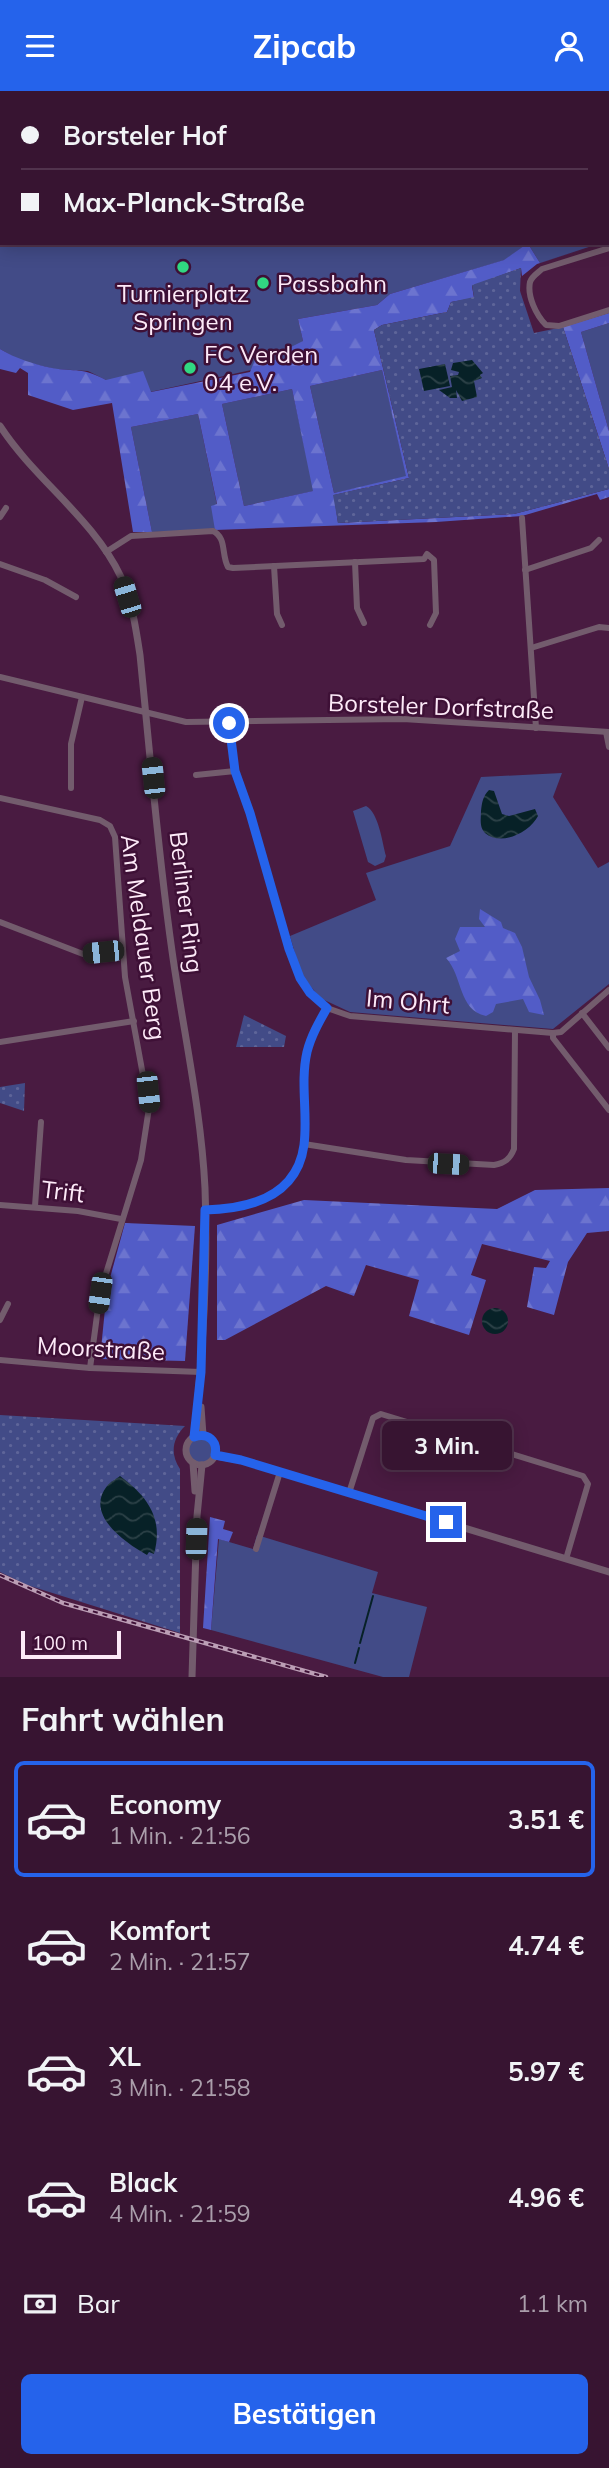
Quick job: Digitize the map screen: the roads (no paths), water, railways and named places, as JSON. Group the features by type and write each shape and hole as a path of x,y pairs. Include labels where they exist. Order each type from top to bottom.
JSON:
{"street":[{"path":"609,248 542,269 534,275 530,283 536,311 545,325 551,327 609,310"},
{"name":"Berliner Ring","path":"0,426 15,450 88,527 106,552 121,579 134,616 172,950 202,1146 205,1210 201,1372 194,1437"},
{"path":"0,517 6,508"},
{"path":"522,518 536,728"},
{"path":"106,552 131,536 213,531 219,534 222,540 228,567 424,559 427,554 434,560 436,613 430,625"},
{"path":"525,570 591,548 599,540"},
{"path":"355,562 357,608 364,623"},
{"path":"0,564 45,580 76,597"},
{"path":"274,566 276,614 282,625"},
{"path":"531,649 599,627 609,628"},
{"name":"Borsteler Dorfstraße","path":"0,677 186,722 403,719 608,732"},
{"path":"71,788 71,744 82,697"},
{"path":"205,1210 251,1205 270,1197 289,1179 297,1166 304,1143 303,1086 306,1059 310,1040 327,1008 310,993 300,978 235,771 229,723"},
{"path":"608,732 609,747"},
{"path":"196,775 235,771"},
{"name":"Am Meldauer Berg","path":"0,798 100,820 110,826 115,837 123,950 149,1108 141,1160 100,1293 90,1368"},
{"path":"0,922 83,954 123,950"},
{"path":"609,991 561,1031 553,1033 553,1038 609,1110"},
{"name":"Im Ohrt","path":"327,1008 350,1016 553,1033"},
{"path":"582,1013 609,1048"},
{"path":"0,1042 134,1021"},
{"path":"304,1143 406,1160 468,1165 504,1163 514,1149 515,1030"},
{"path":"35,1206 41,1122"},
{"name":"Trift","path":"0,1205 35,1206 121,1219"},
{"path":"0,1320 8,1304"},
{"name":"Moorstraße","path":"0,1360 90,1368 201,1372"},
{"name":"Berliner Ring","path":"200,1385 203,1435"},
{"path":"349,1493 373,1418 381,1414 479,1443 583,1476 588,1484 566,1559"},
{"path":"203,1435 212,1439 216,1452 211,1461 202,1465 193,1462 186,1450 194,1437 203,1435"},
{"path":"216,1452 609,1571"},
{"path":"193,1462 197,1516"},
{"path":"192,1677 197,1516 202,1465"},
{"path":"256,1549 281,1472"}],"water":[{"path":"472,360 483,373 480,375 482,378 474,381 477,397 462,401 456,390 457,398 450,398 439,390 452,387 450,376 458,375 459,372 451,370 453,363"},
{"path":"445,364 450,386 424,391 419,369"},
{"path":"489,790 494,791 502,814 509,816 535,809 538,816 529,827 515,836 499,839 492,837 483,831 481,822 482,802"},
{"path":"495,1308 504,1312 508,1321 504,1330 495,1334 486,1330 482,1321 486,1312"},
{"path":"120,1476 138,1492 151,1509 157,1529 154,1554 149,1552 147,1555 119,1536 104,1517 101,1497 108,1485"}],"waterway":[{"path":"360,1643 373,1596"},
{"path":"355,1663 359,1648"}],"railway":[{"path":"0,1575 63,1603 326,1677"}],"place":[{"name":"Turnierplatz Springen","path":"183,267"},
{"name":"Passbahn","path":"263,283"},
{"name":"FC Verden 04 e.V.","path":"190,368"}]}
